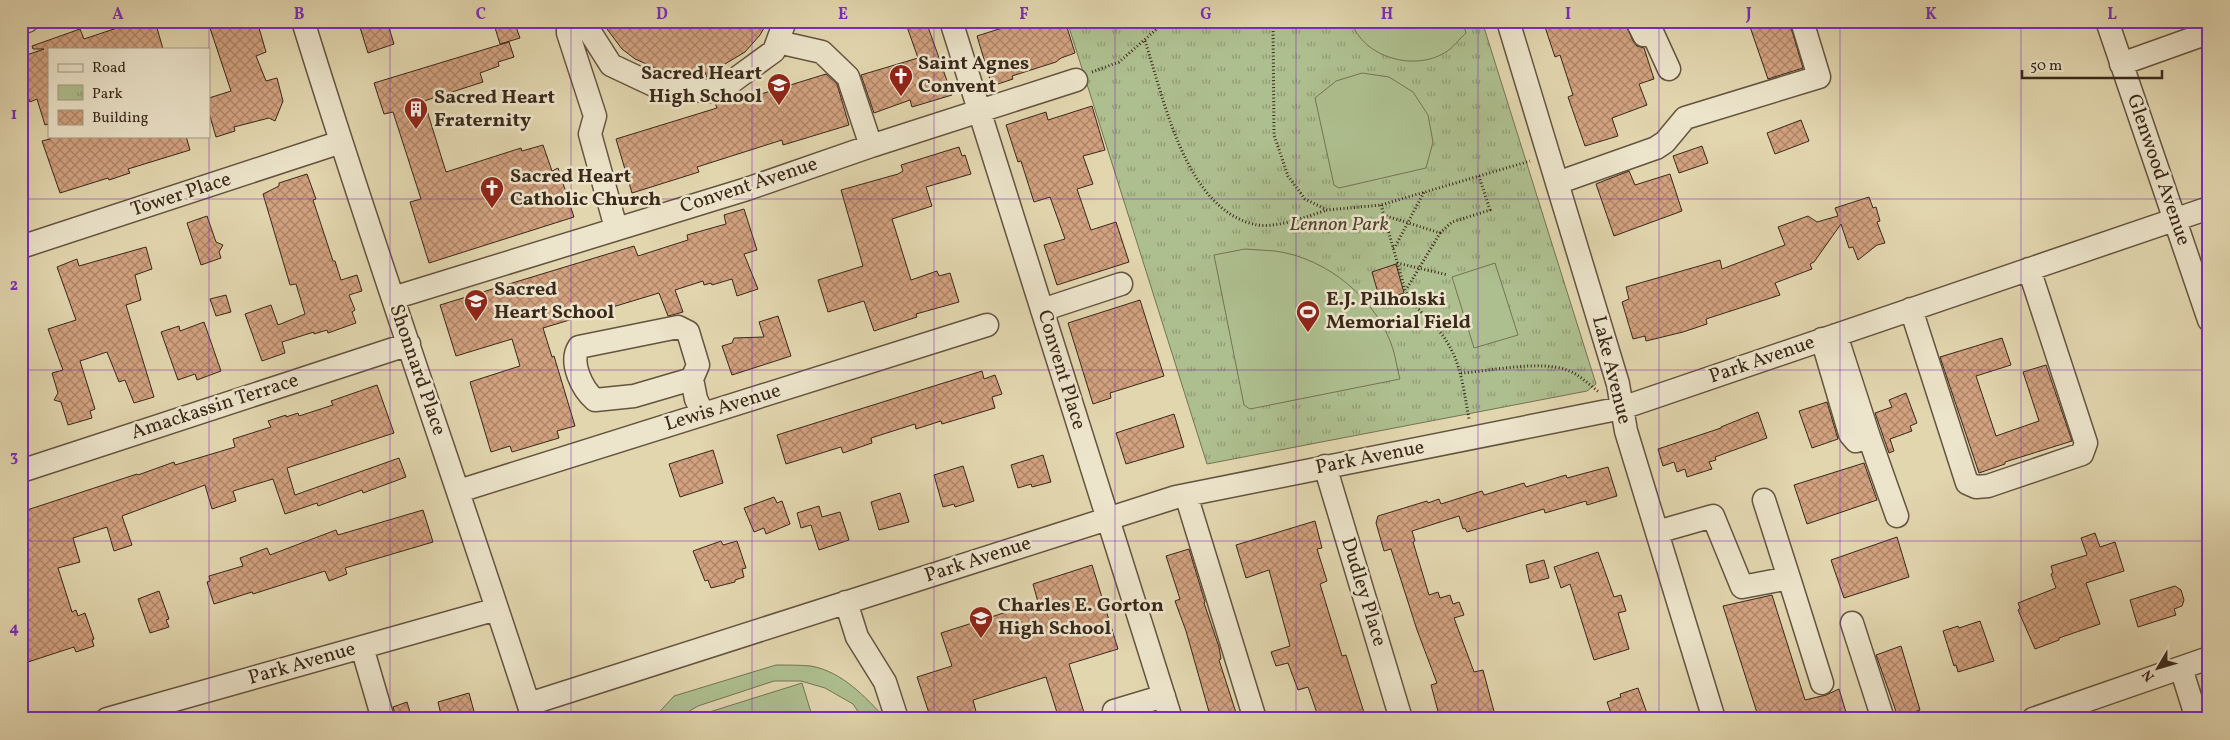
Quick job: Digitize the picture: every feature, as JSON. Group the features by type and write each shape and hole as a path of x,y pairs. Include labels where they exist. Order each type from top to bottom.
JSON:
{"street":[{"path":"21,23 27,21"},
{"name":"Shonnard Place","path":"303,21 340,142 459,491 531,711"},
{"path":"568,21 568,32 595,116 590,134 616,228"},
{"path":"583,21 611,65 662,89 719,88 774,50 781,31 822,52 848,77 871,146"},
{"name":"Convent Place","path":"951,21 1171,719"},
{"name":"Lake Avenue","path":"1508,21 1618,384 1626,431 1714,719"},
{"path":"1637,21 1644,35 1654,34 1669,69"},
{"path":"1557,183 1656,148 1665,142 1685,118 1819,77 1802,21"},
{"name":"Glenwood Avenue","path":"2107,21 2209,320"},
{"path":"2121,64 2208,33 2209,35"},
{"name":"Convent Avenue","path":"393,298 747,189 871,146 1076,80"},
{"name":"Tower Place","path":"21,247 340,142"},
{"name":"Park Avenue","path":"531,711 846,602 1186,495 1622,408 2209,208"},
{"path":"1911,309 1967,483 1976,487 1988,486 2082,454 2085,450 2086,443 2029,269"},
{"path":"1042,310 1121,284"},
{"name":"Lewis Avenue","path":"459,491 987,325"},
{"path":"692,379 634,396 595,400 577,371 575,353 579,347 678,327 688,332 698,365 692,379 696,399 703,414"},
{"path":"1829,337 1869,437 1897,516"},
{"name":"Amackassin Terrace","path":"21,471 409,344"},
{"path":"634,396 646,432"},
{"name":"Dudley Place","path":"1325,466 1401,719"},
{"path":"1186,495 1255,719"},
{"path":"1764,500 1822,683"},
{"path":"1657,532 1713,516 1742,587 1789,578"},
{"path":"846,602 857,637 885,682 896,719"},
{"name":"Park Avenue","path":"107,719 497,608"},
{"path":"1852,623 1883,719"},
{"path":"362,647 384,719"},
{"path":"2033,719 2209,658"},
{"path":"2182,668 2196,719"},
{"path":"1117,719 1114,712 1164,696"}],"path":[{"path":"1076,80 1119,62 1166,21"},
{"path":"1271,21 1274,135 1288,176 1305,199 1327,210"},
{"path":"1145,41 1184,159 1196,178 1216,202 1235,218 1254,225 1275,224 1327,210 1381,205 1548,155"},
{"path":"1405,290 1440,233 1452,222 1490,210 1479,176"},
{"path":"1393,248 1396,247 1424,191"},
{"path":"1381,205 1405,290 1411,303 1439,331 1455,353 1461,373 1467,410"},
{"path":"1383,215 1440,233"},
{"path":"1397,263 1448,275"},
{"path":"1461,373 1533,367 1566,370 1579,376 1622,408"}],"green space":[{"name":"Lennon Park","path":"1067,21 1482,21 1596,384 1587,391 1207,464"},
{"path":"1351,21 1462,21 1466,33 1449,50 1434,58 1420,61 1405,61 1391,58 1367,44 1357,34"},
{"path":"1362,73 1389,77 1413,92 1428,115 1433,142 1426,168 1339,188 1334,185 1315,98 1336,81"},
{"name":"E.J. Pilholski Memorial Field","path":"1245,249 1275,251 1294,255 1313,262 1347,284 1375,314 1385,331 1393,349 1400,379 1250,409 1244,405 1214,255"},
{"path":"1495,263 1518,335 1474,348 1452,277"},
{"path":"776,665 811,666 823,669 853,686 886,719 863,719 853,704 825,688 801,681 774,681 698,706 676,719 653,719 674,696"},
{"path":"802,683 813,719 687,719"}],"building":[{"path":"138,21 155,21 163,48 48,48 48,124 45,125 37,99 30,102 21,79 21,57 44,49 33,49 32,46 80,29 84,39"},
{"path":"232,21 257,21 266,52 256,56 266,81 277,78 283,101 275,121 269,118 234,127 235,131 216,137 210,116 210,98 231,91 210,28"},
{"path":"358,21 387,21 394,44 368,53"},
{"path":"493,21 514,21 520,38 500,44"},
{"path":"601,21 768,21 760,35 745,52 720,67 722,73 715,79 707,78 705,72 686,73 658,69 635,59 622,49"},
{"path":"905,21 926,21 952,95 912,107 910,100 874,113 861,75 918,58"},
{"path":"1024,21 1065,21 1075,53 1056,62 1012,76 1013,79 992,86 977,36"},
{"path":"1543,21 1624,21 1633,41 1637,46 1644,48 1654,79 1639,84 1647,105 1612,118 1618,136 1585,146 1568,97 1573,95 1560,55 1555,57"},
{"path":"1748,21 1789,21 1803,68 1768,79"},
{"path":"509,42 514,57 498,62 499,66 480,73 483,82 424,101 446,172 521,148 522,151 543,145 552,171 558,168 574,217 429,263 410,202 421,199 393,112 384,114 374,83"},
{"name":"Sacred Heart High School","path":"826,74 837,84 849,125 783,145 782,140 697,167 699,172 632,193 616,139 717,108 715,103 722,98 730,98 732,103"},
{"path":"1092,106 1105,150 1083,156 1093,184 1077,189 1091,230 1116,222 1129,262 1057,285 1044,245 1065,239 1050,197 1034,202 1021,161 1018,162 1006,125 1046,112 1048,120"},
{"path":"1801,120 1809,141 1775,154 1767,133"},
{"path":"187,138 190,150 128,169 130,173 109,180 108,178 60,193 42,141 50,139"},
{"path":"1702,146 1708,163 1679,173 1673,156"},
{"path":"959,147 962,156 965,155 971,174 926,187 932,206 892,219 911,280 937,271 939,276 950,273 959,302 916,314 917,317 874,331 864,301 828,312 818,280 863,266 841,190 898,174 903,171 901,165"},
{"path":"1629,171 1635,185 1670,174 1682,211 1614,236 1596,184"},
{"path":"307,174 316,199 313,200 341,280 357,275 362,291 349,295 355,310 352,312 356,323 328,333 327,330 314,334 314,332 282,342 285,353 262,361 245,314 271,305 278,325 305,314 296,284 290,285 263,194 279,186 279,183"},
{"path":"1869,197 1873,208 1876,207 1880,221 1877,222 1885,243 1877,245 1858,260 1853,247 1849,248 1841,224 1814,262 1810,264 1812,269 1775,283 1780,295 1706,319 1707,324 1683,332 1646,341 1645,336 1633,339 1622,302 1629,299 1626,287 1720,260 1722,269 1785,245 1778,227 1808,216 1817,222 1838,216 1835,208"},
{"path":"744,209 757,250 744,254 758,289 737,296 732,279 712,285 711,283 704,285 703,281 675,290 683,312 668,316 659,293 543,328 552,357 554,356 575,426 557,431 559,438 512,452 510,446 491,452 470,382 520,366 512,339 456,356 440,305 634,246 638,256 688,240 687,235 726,224 724,215"},
{"path":"207,216 216,242 223,245 219,252 221,258 201,265 187,223"},
{"path":"146,247 152,269 135,275 141,300 126,305 154,397 134,403 125,380 119,382 107,352 80,361 95,409 90,411 92,418 68,425 61,402 54,400 58,393 52,373 63,370 48,329 76,320 57,267 77,259 79,266"},
{"path":"1396,264 1404,293 1380,300 1372,272"},
{"path":"226,295 231,312 216,316 210,299"},
{"path":"1140,300 1164,376 1110,393 1111,398 1093,404 1068,323"},
{"path":"778,316 791,356 732,375 722,346 732,343 734,338 764,337 759,322"},
{"path":"204,322 221,371 197,380 195,374 178,380 161,332 179,326 180,331"},
{"path":"2002,338 2011,365 1976,376 1996,436 2039,421 2023,372 2046,365 2072,441 2005,462 2005,464 1979,473 1940,357"},
{"path":"982,371 984,379 995,375 1002,394 992,397 995,408 942,424 941,421 916,429 915,424 871,438 872,443 843,453 841,447 786,464 777,435"},
{"path":"377,385 394,433 287,468 295,495 399,458 406,477 363,493 362,490 318,506 317,503 285,514 273,479 233,491 236,501 212,509 205,485 122,516 132,545 114,551 107,527 73,538 80,562 58,568 72,612 76,610 78,616 85,613 94,639 92,640 94,646 76,652 74,647 28,662 21,642 21,530 27,529 21,512 174,462 175,465 235,447 233,439 271,427 268,421 298,413 299,416 333,405 331,401"},
{"path":"1906,393 1917,423 1910,426 1912,431 1890,439 1894,451 1889,453 1875,413 1892,407 1889,400"},
{"path":"1827,402 1838,439 1812,448 1799,411"},
{"path":"1758,412 1767,438 1715,457 1716,460 1709,462 1712,469 1687,477 1685,469 1677,472 1674,462 1663,466 1658,449 1721,428"},
{"path":"1174,414 1184,447 1126,464 1116,433"},
{"path":"713,450 723,483 680,497 669,464"},
{"path":"1043,455 1051,482 1032,487 1031,484 1018,488 1011,465"},
{"path":"1864,463 1877,500 1807,524 1794,485"},
{"path":"963,466 974,501 955,507 954,504 943,507 934,475"},
{"path":"1608,467 1617,496 1587,505 1586,501 1545,513 1544,509 1467,532 1465,528 1463,529 1459,516 1412,531 1415,541 1413,542 1429,595 1438,592 1440,598 1450,595 1453,604 1459,602 1464,615 1454,618 1474,672 1483,670 1496,719 1440,719 1431,685 1437,683 1417,630 1391,549 1384,551 1376,523 1378,516 1427,501 1428,503 1439,499 1441,504 1482,491 1484,495 1524,483 1526,487 1566,475 1567,478"},
{"path":"900,493 909,522 879,530 871,502"},
{"path":"774,497 777,503 782,501 790,524 766,534 764,528 754,532 744,508"},
{"path":"819,506 822,517 840,512 849,540 819,550 811,525 801,528 797,513"},
{"path":"423,510 433,542 345,568 347,574 329,581 325,571 253,594 252,592 214,604 207,582 210,581 209,576 243,566 240,558 267,548 270,555 336,530 338,535"},
{"path":"1315,521 1322,548 1317,549 1327,581 1320,584 1342,656 1346,655 1366,719 1319,719 1308,687 1298,690 1288,663 1276,666 1271,652 1290,646 1269,570 1246,578 1236,545"},
{"path":"2095,533 2100,547 2115,542 2124,571 2086,583 2100,624 2059,638 2059,640 2035,649 2018,610 2020,608 2018,603 2056,588 2051,574 2053,573 2051,566 2087,555 2081,538"},
{"path":"1897,537 1909,577 1844,598 1831,560"},
{"path":"721,541 723,545 737,541 746,568 742,569 744,577 735,580 735,582 711,588 708,580 705,581 693,551"},
{"path":"1189,549 1219,647 1221,659 1219,660 1238,719 1211,719 1186,631 1175,601 1180,599 1166,556"},
{"path":"1598,552 1614,597 1621,595 1626,611 1618,613 1629,649 1594,660 1570,584 1561,588 1554,567"},
{"path":"1544,560 1549,578 1530,583 1526,565"},
{"path":"1092,565 1118,649 1069,664 1086,719 1059,719 1046,677 973,700 978,719 931,719 917,677 952,666 941,633 1038,602 1033,584"},
{"path":"2175,586 2181,590 2184,600 2182,606 2174,609 2176,615 2138,627 2130,600"},
{"path":"159,591 169,619 166,620 169,627 150,633 138,599"},
{"path":"1772,595 1805,700 1826,695 1839,689 1848,719 1759,719 1723,606"},
{"path":"1980,621 1994,661 1958,672 1956,665 1954,666 1943,631"},
{"path":"1901,646 1920,710 1898,717 1876,655"},
{"path":"1638,688 1649,719 1613,719 1607,702 1621,697 1620,694"},
{"path":"469,693 476,719 442,719 438,702"},
{"path":"407,702 412,719 397,719 393,707"}],"place":[{"name":"Saint Agnes Convent","path":"901,97"},
{"name":"Sacred Heart High School","path":"779,106"},
{"name":"Sacred Heart Fraternity","path":"416,130"},
{"name":"Sacred Heart Catholic Church","path":"492,209"},
{"name":"Sacred Heart School","path":"476,322"},
{"name":"E.J. Pilholski Memorial Field","path":"1308,333"},
{"name":"Charles E. Gorton High School","path":"981,639"}]}
